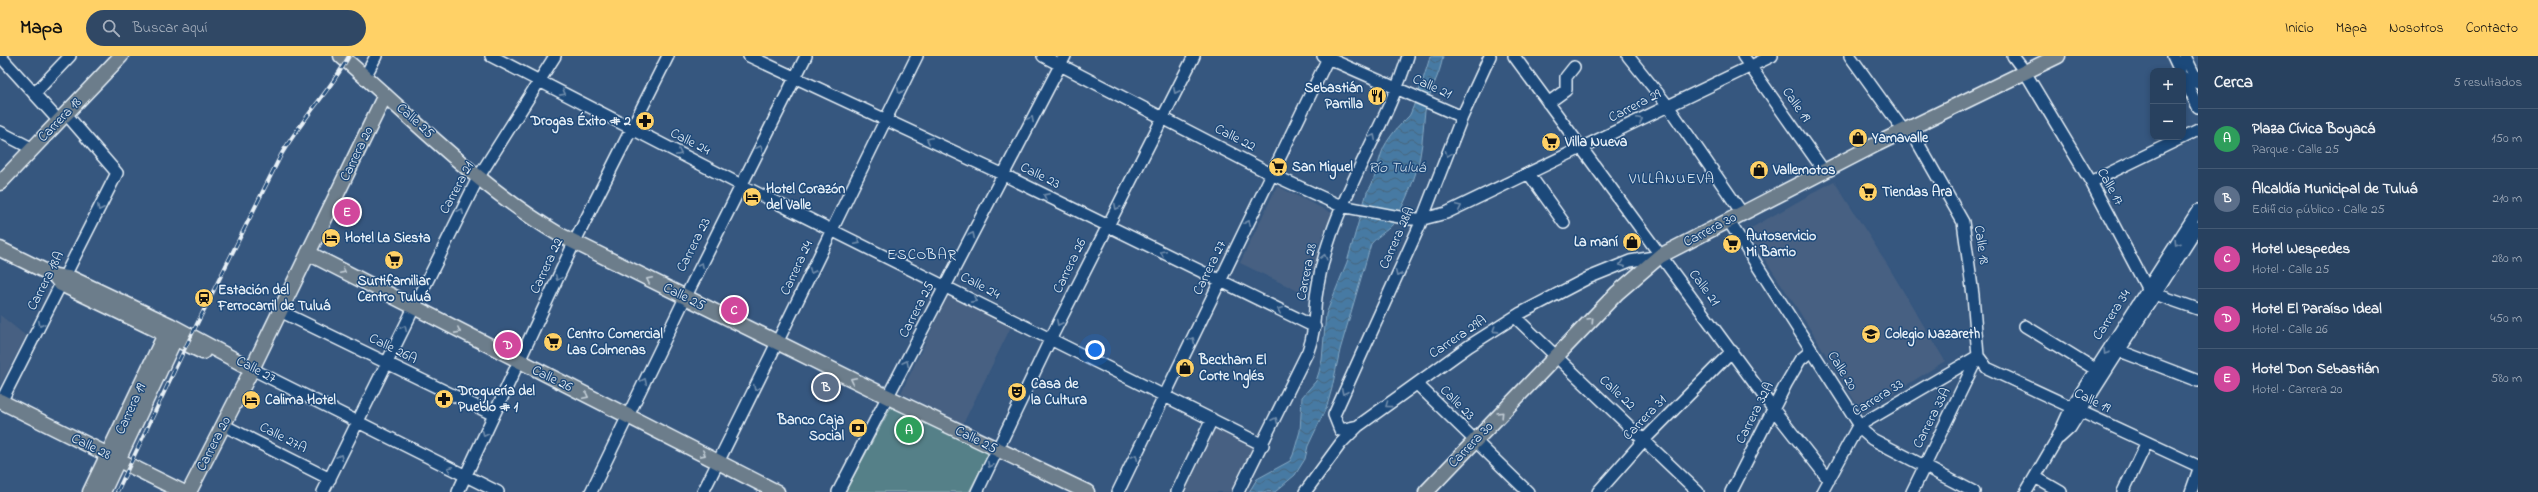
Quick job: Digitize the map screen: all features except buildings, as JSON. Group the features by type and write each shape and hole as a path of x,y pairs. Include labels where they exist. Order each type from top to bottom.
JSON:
{"main road":[{"name":"Carrera 18","path":"0,183 120,56"},
{"name":"Calle 25","path":"341,56 478,178 532,219 574,243 685,298 1087,492"},
{"name":"Carrera 30","path":"1426,492 1617,294 1660,256 1824,171 2058,56"},
{"name":"Carrera 20","path":"189,492 251,372 386,95"},
{"name":"Calle 27","path":"0,248 60,279 73,279 251,372"},
{"name":"Calle 26","path":"308,253 519,363 777,492"},
{"name":"Carrera 19","path":"90,492 113,458 173,331"},
{"name":"Calle 28","path":"1,402 183,492"},
{"name":"Carrera 19","path":"103,492 113,458"}],"street":[{"path":"0,56 34,94 62,118"},
{"path":"34,94 70,56"},
{"path":"365,77 376,56"},
{"name":"Calle 24","path":"491,56 741,185 1263,445"},
{"name":"Carrera 21","path":"323,492 478,178 555,56"},
{"name":"Carrera 22","path":"458,492 574,243 668,56"},
{"name":"Calle 23","path":"749,56 795,79 1002,174 1315,327"},
{"name":"Carrera 23","path":"591,492 685,298 806,56"},
{"name":"Carrera 24","path":"703,492 778,343 831,229 917,56"},
{"name":"Calle 22","path":"1043,56 1062,60 1162,118 1271,174 1341,206 1352,210 1401,218 1422,219"},
{"name":"Carrera 26","path":"977,492 1050,340 1194,56"},
{"name":"Carrera 28","path":"1238,492 1263,445 1308,351 1315,327 1319,277 1341,206 1351,182 1398,89 1408,56"},
{"name":"Carrera 28A","path":"1358,426 1340,430 1334,415 1422,219 1462,117 1490,56"},
{"name":"Calle 21","path":"1514,56 1774,410 1828,480"},
{"path":"1628,56 1668,106 1742,213"},
{"name":"Calle 19","path":"1743,56 1824,171"},
{"name":"Carrera 29","path":"1422,219 1446,213 1582,149 1772,56"},
{"name":"Calle 18","path":"1850,56 1907,130 1963,222 1973,295 1978,356"},
{"name":"Calle 17","path":"2012,56 2025,72 2091,182 2151,291"},
{"path":"2173,56 2179,68"},
{"path":"2185,56 2198,83"},
{"name":"Calle 21","path":"1327,57 1462,117"},
{"name":"Carrera 27","path":"1118,492 1164,395 1221,281 1327,57"},
{"name":"Carrera 25","path":"838,492 1062,60"},
{"path":"1548,103 1566,90 1566,77 1574,67"},
{"path":"2186,83 2198,107"},
{"name":"Carrera 18A","path":"1,402 60,279 118,173 62,118"},
{"path":"2091,182 2198,130"},
{"path":"0,132 33,148"},
{"path":"1529,174 1564,223"},
{"name":"Carrera 34","path":"2076,410 2120,351 2151,291 2198,210"},
{"name":"Calle 20","path":"1728,220 1858,426 1872,439 1974,492"},
{"name":"Carrera 34","path":"2026,492 2057,440 2070,428 2076,410 2095,369 2198,227"},
{"name":"Carrera 29A","path":"1305,492 1341,443 1358,426 1515,317 1588,278 1630,260 1660,256"},
{"path":"2151,291 2198,309"},
{"name":"Calle 26A","path":"280,311 494,415"},
{"name":"Calle 22","path":"1515,317 1698,492"},
{"path":"2025,326 2095,369"},
{"name":"Carrera 31","path":"1598,492 1644,440 1732,351"},
{"name":"Carrera 32A","path":"1731,492 1800,360 1811,351"},
{"path":"2120,351 2198,381"},
{"name":"Calle 19","path":"1978,356 1987,368 2146,444 2198,466"},
{"name":"Carrera 33","path":"1822,492 1858,426 1978,356"},
{"name":"Carrera 33A","path":"1912,492 1978,356"},
{"name":"Calle 27","path":"251,372 357,422 498,492"},
{"name":"Calle 23","path":"1417,384 1474,442 1528,492"},
{"path":"1177,492 1212,419"},
{"name":"Calle 27A","path":"223,425 330,479"},
{"path":"2123,492 2146,444"},
{"path":"2191,492 2198,472"},
{"path":"2035,477 2061,492"}],"shaded area":[{"path":"1834,181 1882,256 1945,361 1862,413 1797,308 1746,231"},
{"path":"1277,186 1332,213 1316,251 1321,254 1302,293 1240,263"},
{"path":"949,293 1011,327 963,424 901,393"},
{"path":"0,315 26,336 0,386"},
{"path":"1214,425 1257,447 1235,492 1181,492"}],"green space":[{"path":"891,407 989,453 969,492 845,492"}],"water":[{"name":"Río Tuluá","path":"1430,56 1443,56 1442,63 1425,111 1421,150 1416,173 1395,221 1391,227 1371,244 1340,350 1327,406 1308,446 1305,459 1295,475 1275,492 1249,492 1257,479 1290,461 1293,455 1300,431 1302,397 1316,381 1319,372 1322,360 1326,314 1347,262 1367,192 1373,182 1384,147 1392,134 1411,113"}],"railway":[{"path":"117,492 187,344 281,155 349,56"}],"place":[{"name":"Sebastián Parrilla","path":"1377,96"},
{"name":"Drogas Éxito # 2","path":"645,121"},
{"name":"Yamavalle","path":"1858,138"},
{"name":"Villa Nueva","path":"1551,142"},
{"name":"San Miguel","path":"1278,167"},
{"name":"Vallemotos","path":"1759,170"},
{"name":"Tiendas Ara","path":"1868,192"},
{"name":"Hotel Corazón del Valle","path":"752,197"},
{"name":"Hotel Don Sebastián","path":"347,212"},
{"name":"Hotel La Siesta","path":"331,238"},
{"name":"La maní","path":"1632,242"},
{"name":"Autoservicio Mi Barrio","path":"1732,244"},
{"name":"Surtifamiliar Centro Tuluá","path":"394,260"},
{"name":"Estación del Ferrocarril de Tuluá","path":"204,298"},
{"name":"Hotel Wespedes","path":"734,310"},
{"name":"Colegio Nazareth","path":"1871,334"},
{"name":"Centro Comercial Las Colmenas","path":"553,342"},
{"name":"Hotel El Paraíso Ideal","path":"508,345"},
{"name":"Beckham El Corte Inglés","path":"1185,368"},
{"name":"Alcaldía Municipal de Tuluá","path":"826,387"},
{"name":"Casa de la Cultura","path":"1017,392"},
{"name":"Droguería del Pueblo # 1","path":"444,399"},
{"name":"Calima Hotel","path":"251,400"},
{"name":"Banco Caja Social","path":"858,428"},
{"name":"Plaza Cívica Boyacá","path":"909,430"}],"district":[{"name":"VILLANUEVA","path":"1672,179"},
{"name":"ESCOBAR","path":"922,255"}]}
